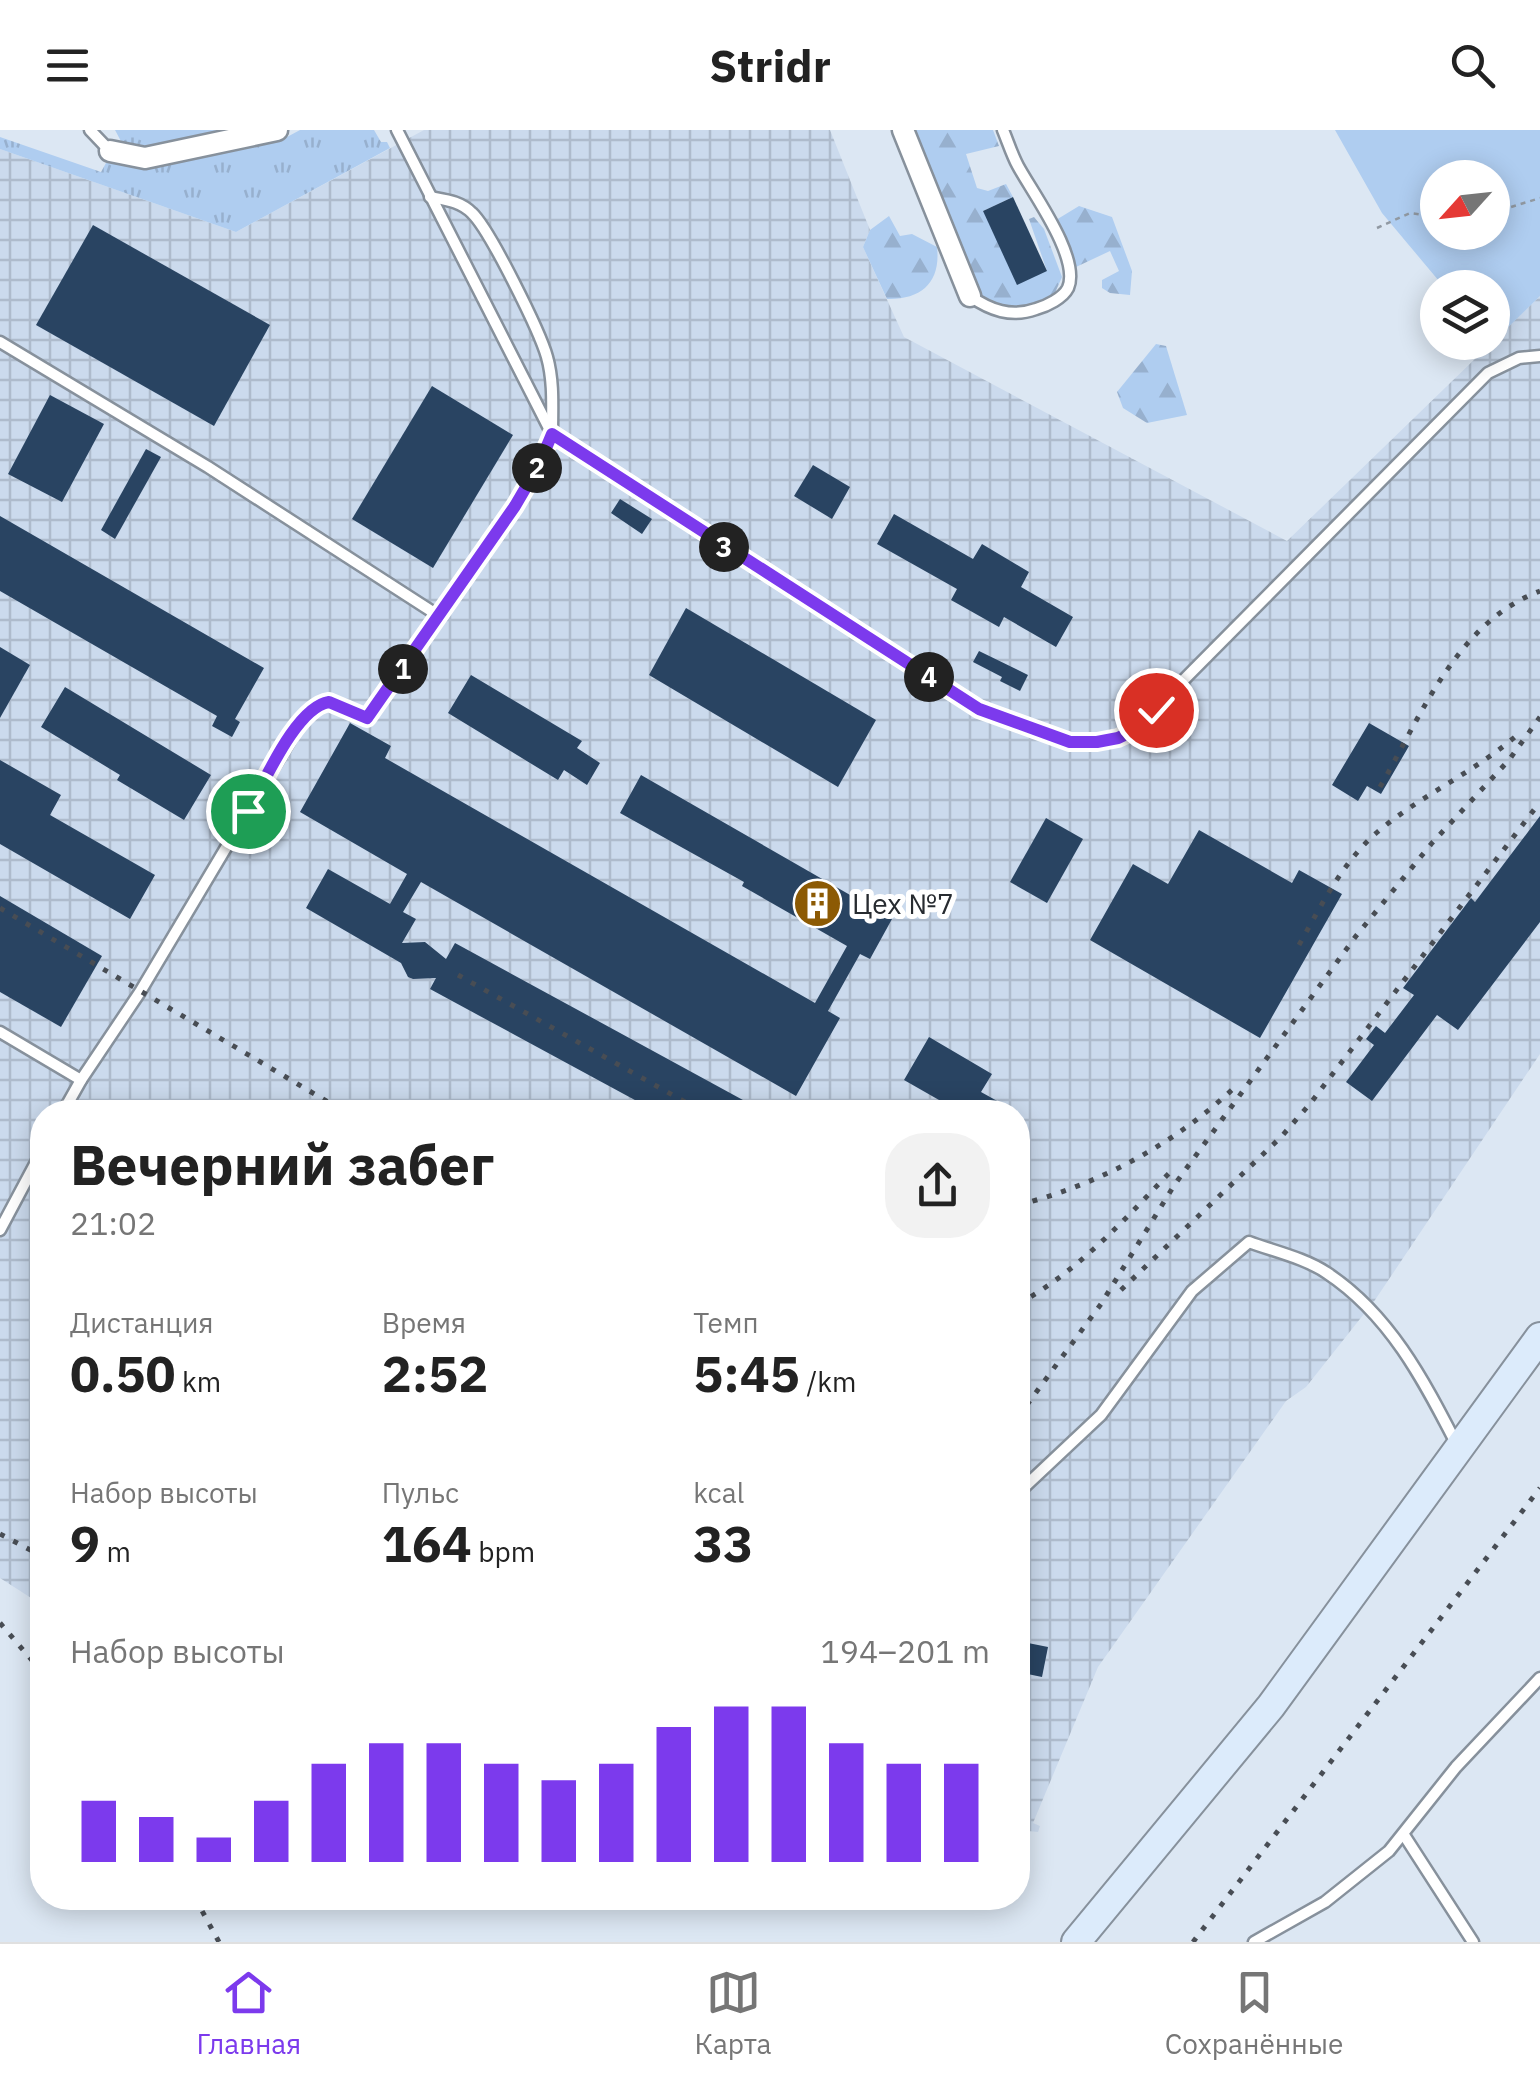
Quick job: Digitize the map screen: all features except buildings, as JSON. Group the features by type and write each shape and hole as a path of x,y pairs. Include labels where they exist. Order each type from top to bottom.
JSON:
{"main road":[{"path":"1076,1942 1271,1706 1540,1337"}],"street":[{"path":"110,151 145,158 277,130"},
{"path":"903,130 970,296"}],"lane":[{"path":"90,130 110,151"},
{"path":"396,130 552,434 979,709 1070,742 1118,738 1145,720 1488,374 1519,358 1540,356"},
{"path":"970,296 990,310 1012,313 1052,303 1067,289 1070,272 1058,237 1017,164 1003,130"},
{"path":"69,1100 140,992 305,715 329,702 367,718 528,486 552,434 547,356 493,244 474,214 456,202 430,198"},
{"path":"0,342 208,467 440,616"},
{"path":"0,1032 80,1080"},
{"path":"0,1230 30,1174"},
{"path":"1030,1482 1101,1414 1192,1291 1249,1242 1325,1271 1369,1307 1404,1350 1459,1448"},
{"path":"1254,1942 1345,1888 1404,1836 1456,1767 1540,1678"},
{"path":"1404,1836 1473,1942"}],"path":[{"path":"1510,207 1540,198"},
{"path":"1377,228 1410,212 1420,214"}],"shaded area":[{"path":"424,130 830,130 870,230 863,247 904,337 1287,541 1474,360 1510,360 1510,325 1540,296 1540,1054 1375,1300 1306,1387 1286,1401 1098,1667 1033,1823 1040,1826 1038,1832 1030,1831 1030,1100 30,1100 30,1597 0,1578 0,149 236,232"}],"green space":[{"path":"115,130 238,130 191,142 132,148 123,145"},
{"path":"300,130 374,130 390,148 236,232 0,149 0,137 101,172 106,163 152,163 197,157 287,137"},
{"path":"908,130 993,130 999,146 966,154 977,188 988,191 1006,184 1013,197 983,211 1047,271 1029,219 1034,217 1044,229 1062,277 1054,295 1013,307 973,295"},
{"path":"1335,130 1540,130 1540,296 1510,325 1510,270 1430,270 1382,213"},
{"path":"1079,206 1112,217 1132,271 1130,295 1102,288 1102,280 1119,271 1110,251 1076,267 1056,220"},
{"path":"889,216 900,236 912,234 937,247 937,259 927,286 910,296 887,299 863,247 870,230"},
{"path":"1156,344 1166,346 1187,415 1147,423 1123,408 1117,392"}],"railway":[{"path":"1380,787 1427,702 1464,648 1511,605 1540,591"},
{"path":"1030,1401 1101,1304 1175,1184 1356,936 1432,843 1509,760 1540,717"},
{"path":"1299,945 1342,873 1374,835 1516,736"},
{"path":"1121,1290 1281,1137 1309,1105 1540,802"},
{"path":"0,908 325,1100"},
{"path":"458,975 682,1100"},
{"path":"1030,1202 1134,1160 1187,1127 1235,1087"},
{"path":"1030,1297 1082,1260 1174,1168"},
{"path":"1193,1942 1540,1488"},
{"path":"0,1534 30,1550"},
{"path":"0,1623 30,1658"},
{"path":"202,1910 219,1942"}],"place":[{"name":"Цех №7","path":"817,903"}],"route":[{"path":"248,811 298,724 312,708 329,702 367,718 515,506 552,434 979,709 1070,742 1118,738 1135,730 1156,710"}]}
